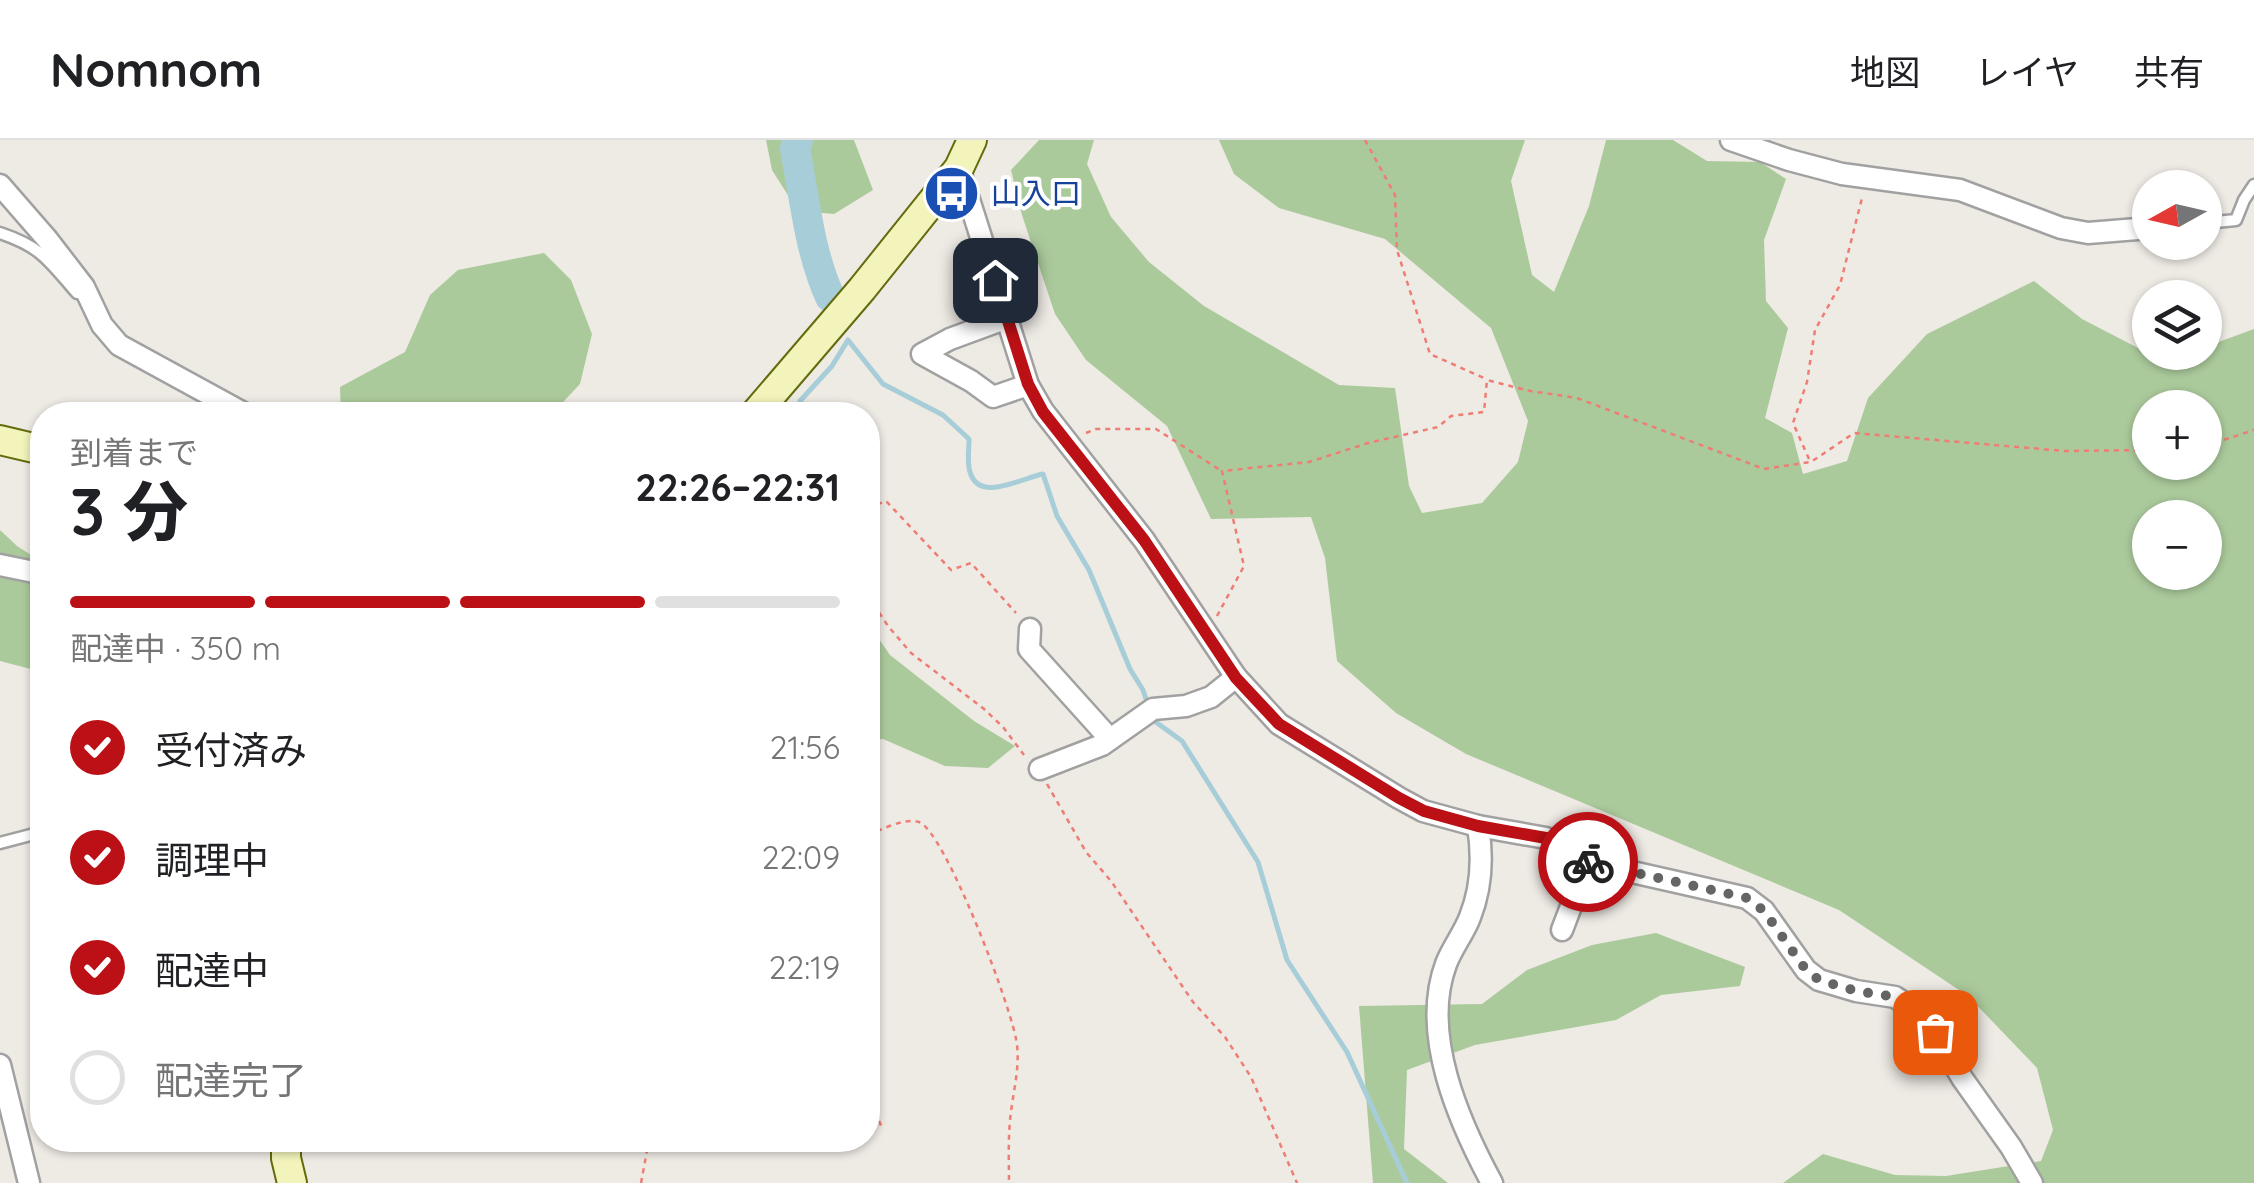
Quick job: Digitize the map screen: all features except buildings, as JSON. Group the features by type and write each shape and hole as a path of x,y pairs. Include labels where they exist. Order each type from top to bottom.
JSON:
{"street":[{"path":"765,402 958,168 972,140"},
{"path":"1731,140 1842,174 1960,190 2061,228 2088,233 2132,229"},
{"path":"958,168 1028,384 1043,412 1144,540 1236,678 1279,724 1424,811 1546,838 1588,862 1747,898 1764,911 1806,970 1819,980 1895,997 1919,1013 2032,1183"},
{"path":"0,185 84,287 102,325 119,345 223,402"},
{"path":"1007,318 922,354 993,397 1028,384"},
{"path":"0,440 30,447"},
{"path":"0,565 30,571"},
{"path":"1030,629 1029,649 1110,738"},
{"path":"1040,769 1102,745 1153,709 1199,702 1236,678"},
{"path":"1478,826 1482,870 1471,914 1440,984 1437,1024 1440,1050 1461,1117 1492,1183"},
{"path":"1562,930 1588,862"},
{"path":"0,1064 29,1183"},
{"path":"286,1152 292,1183"}],"lane":[{"path":"2222,221 2236,220 2254,186"},
{"path":"0,233 25,241 45,255 102,325"},
{"path":"0,843 30,835"}],"path":[{"path":"1365,140 1394,195 1398,250 1430,354 1488,380 1577,398 1764,469 1810,462 1854,433 2066,451 2132,450"},
{"path":"1810,462 1793,423 1807,382 1815,330 1840,285 1868,177"},
{"path":"1066,441 1096,430 1156,428 1222,471 1309,462 1368,443 1438,428 1451,416 1484,412 1488,380"},
{"path":"2222,440 2254,430"},
{"path":"1207,634 1244,566 1222,471"},
{"path":"880,503 886,501 951,570 971,563 1030,629"},
{"path":"880,614 911,653 984,709 1040,769 1086,852 1192,1002 1225,1037 1251,1077 1297,1183"},
{"path":"880,831 917,821 930,829 970,906 999,984 1018,1044 1008,1183"},
{"path":"880,1123 882,1128"},
{"path":"641,1183 647,1152"}],"green space":[{"path":"766,140 854,140 873,190 834,214 798,211 772,170"},
{"path":"1039,140 1094,140 1087,164 1111,217 1149,262 1204,306 1339,385 1395,388 1409,486 1422,513 1482,503 1518,462 1528,421 1491,328 1385,239 1279,208 1234,174 1219,140 1525,140 1511,181 1532,275 1554,292 1589,206 1606,140 1673,140 1707,161 1760,162 1786,179 1764,240 1766,301 1788,328 1765,418 1792,433 1803,474 1847,461 1868,398 1927,334 2034,281 2082,319 2132,345 2132,370 2222,370 2222,341 2254,329 2254,1183 1783,1183 1823,1154 1895,1175 1946,1176 2041,1161 2053,1130 2037,1068 1968,996 1839,910 1466,754 1396,713 1337,661 1325,558 1311,517 1211,519 1167,426 1086,360 1055,314 1011,170"},
{"path":"544,253 571,280 592,334 580,384 563,402 341,402 340,387 405,352 430,295 458,270"},
{"path":"0,530 30,554 30,669 0,661"},
{"path":"880,640 890,655 974,721 1015,746 988,768 945,766 880,739"},
{"path":"1656,933 1745,967 1740,986 1661,995 1616,1020 1475,1045 1407,1070 1404,1149 1448,1183 1373,1183 1359,1006 1482,1004 1527,970 1592,945"}],"waterway":[{"path":"798,140 795,149 808,224 830,297"},
{"path":"800,402 832,366 848,340 883,384 943,415 969,439 969,468 975,481 983,486 1003,486 1043,474 1057,516 1089,570 1148,705"},
{"path":"1152,715 1153,720 1182,741 1258,862 1287,960 1347,1052 1407,1183"}],"way so far":[{"path":"1588,862 1747,898 1764,911 1796,958 1819,980 1895,997 1919,1013 1935,1032"}],"place":[{"name":"山入口","path":"952,194"}],"route":[{"path":"995,280 1028,384 1043,412 1144,540 1236,678 1279,724 1424,811 1546,838 1588,862"}]}
